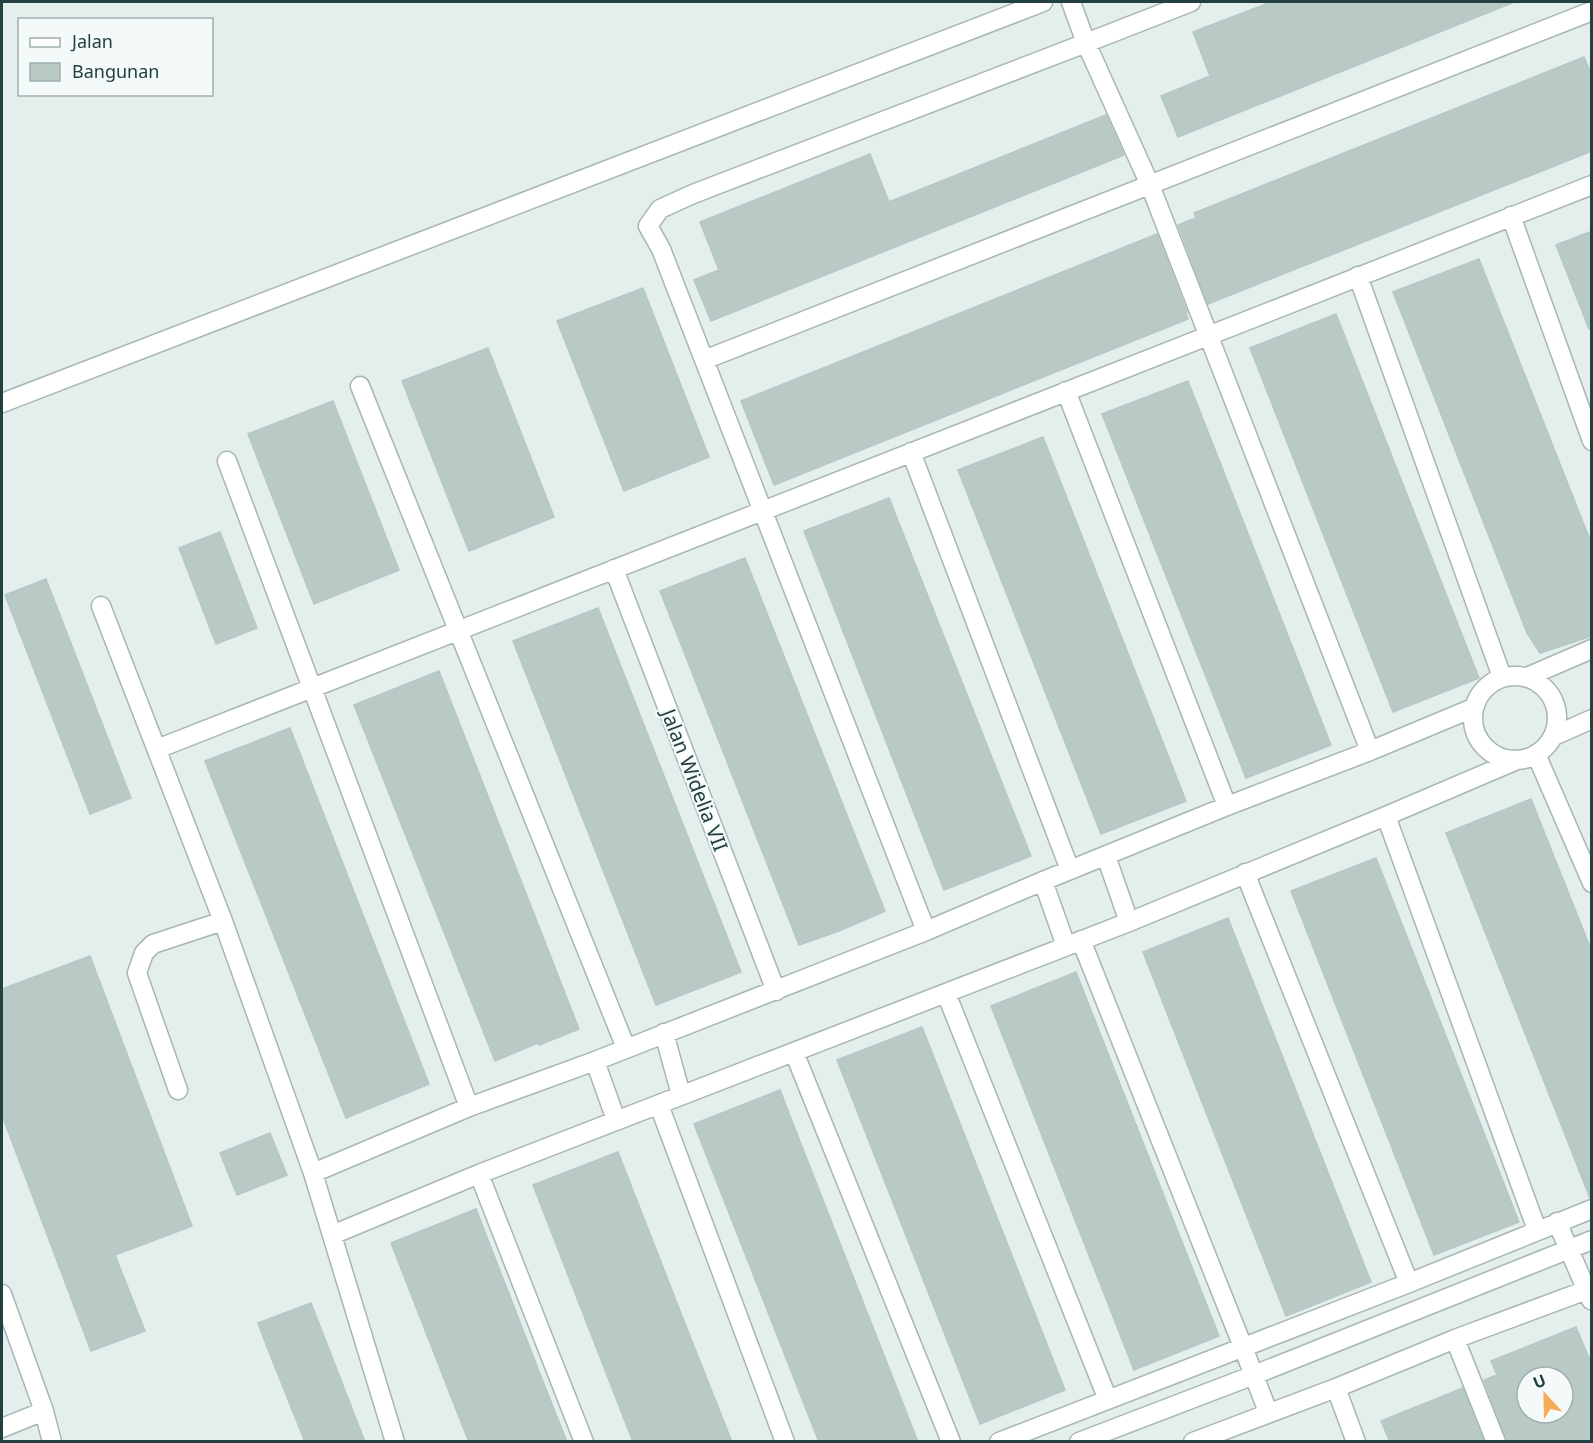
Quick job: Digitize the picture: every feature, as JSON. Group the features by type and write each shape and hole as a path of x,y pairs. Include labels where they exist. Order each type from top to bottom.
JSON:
{"street":[{"path":"2,403 1043,2"},
{"path":"1071,2 1086,43 1150,185 1370,751"},
{"path":"926,931 661,249 648,226 660,209 693,194 1191,2"},
{"path":"704,360 1592,9 1589,2"},
{"path":"157,749 1592,185"},
{"path":"1511,216 1592,441"},
{"path":"1358,276 1502,677"},
{"path":"360,386 627,1048"},
{"path":"1066,391 1227,806"},
{"path":"911,452 1070,870"},
{"path":"226,461 469,1107"},
{"name":"Jalan Widelia VII","path":"614,569 776,991"},
{"path":"101,606 223,921 313,1173 395,1442"},
{"path":"1517,760 1497,756 1482,745 1473,727 1473,708 1484,689 1502,677 1527,677 1592,649"},
{"path":"1527,677 1543,686 1554,700 1557,718 1554,736"},
{"path":"313,1173 469,1107 595,1061 926,931 1043,881 1473,708"},
{"path":"332,1235 616,1120 1129,922 1536,754 1554,736 1592,719"},
{"path":"1536,754 1592,883"},
{"path":"1386,816 1537,1230"},
{"path":"1106,856 1129,922"},
{"path":"1245,873 1408,1283"},
{"path":"1043,881 1074,943 1244,1347 1268,1412"},
{"path":"177,1090 136,973 144,953 153,944 223,921"},
{"path":"946,993 1108,1400"},
{"path":"664,1033 681,1095"},
{"path":"794,1052 951,1442"},
{"path":"595,1061 616,1120"},
{"path":"659,1104 785,1442"},
{"path":"479,1174 584,1442"},
{"path":"1002,1441 1592,1209"},
{"path":"1193,1442 1336,1388 1455,1339 1590,1294 1567,1249 1557,1222"},
{"path":"1079,1442 1592,1240"},
{"path":"2,1294 44,1411 52,1442"},
{"path":"1455,1339 1496,1442"},
{"path":"1336,1388 1356,1442"},
{"path":"2,1428 44,1411"}],"building":[{"path":"1271,2 1512,3 1178,137 1161,96 1210,76 1193,32"},
{"path":"1584,57 1592,76 1592,151 1208,304 1178,225 1196,218 1194,213"},
{"path":"1106,115 1124,155 711,321 694,280 719,270 700,222 870,154 889,202"},
{"path":"1592,231 1592,329 1589,329 1556,245"},
{"path":"1157,234 1188,319 774,485 741,401"},
{"path":"1479,259 1592,545 1592,636 1540,653 1527,633 1393,292"},
{"path":"643,288 709,457 624,491 557,321"},
{"path":"1336,314 1479,678 1393,712 1250,348"},
{"path":"488,348 554,517 469,551 402,381"},
{"path":"1188,381 1331,745 1246,778 1102,414"},
{"path":"333,401 399,570 314,604 248,434"},
{"path":"1043,437 1186,801 1101,834 958,470"},
{"path":"889,498 1031,856 944,890 804,531"},
{"path":"220,532 257,628 216,644 179,548"},
{"path":"745,558 885,911 799,945 660,591"},
{"path":"46,579 131,798 90,814 5,595"},
{"path":"598,608 741,972 656,1005 513,641"},
{"path":"439,671 579,1029 495,1061 354,705"},
{"path":"290,728 429,1084 346,1118 205,761"},
{"path":"1531,799 1592,952 1590,1198 1446,833"},
{"path":"1376,858 1519,1222 1434,1255 1291,891"},
{"path":"1228,918 1371,1282 1286,1316 1143,952"},
{"path":"90,956 192,1226 115,1255 145,1331 91,1351 2,1115 2,989"},
{"path":"1076,972 1219,1336 1134,1370 991,1006"},
{"path":"922,1027 1065,1390 980,1424 837,1060"},
{"path":"780,1090 918,1442 819,1442 694,1124"},
{"path":"270,1133 287,1175 237,1195 220,1153"},
{"path":"618,1152 732,1442 633,1442 533,1185"},
{"path":"476,1209 567,1442 469,1442 457,1412 391,1243"},
{"path":"311,1303 365,1442 305,1442 267,1347 258,1323"},
{"path":"1576,1327 1592,1365 1592,1442 1507,1442 1484,1380 1497,1375 1491,1361"},
{"path":"1463,1388 1484,1442 1390,1442 1381,1421"}]}
